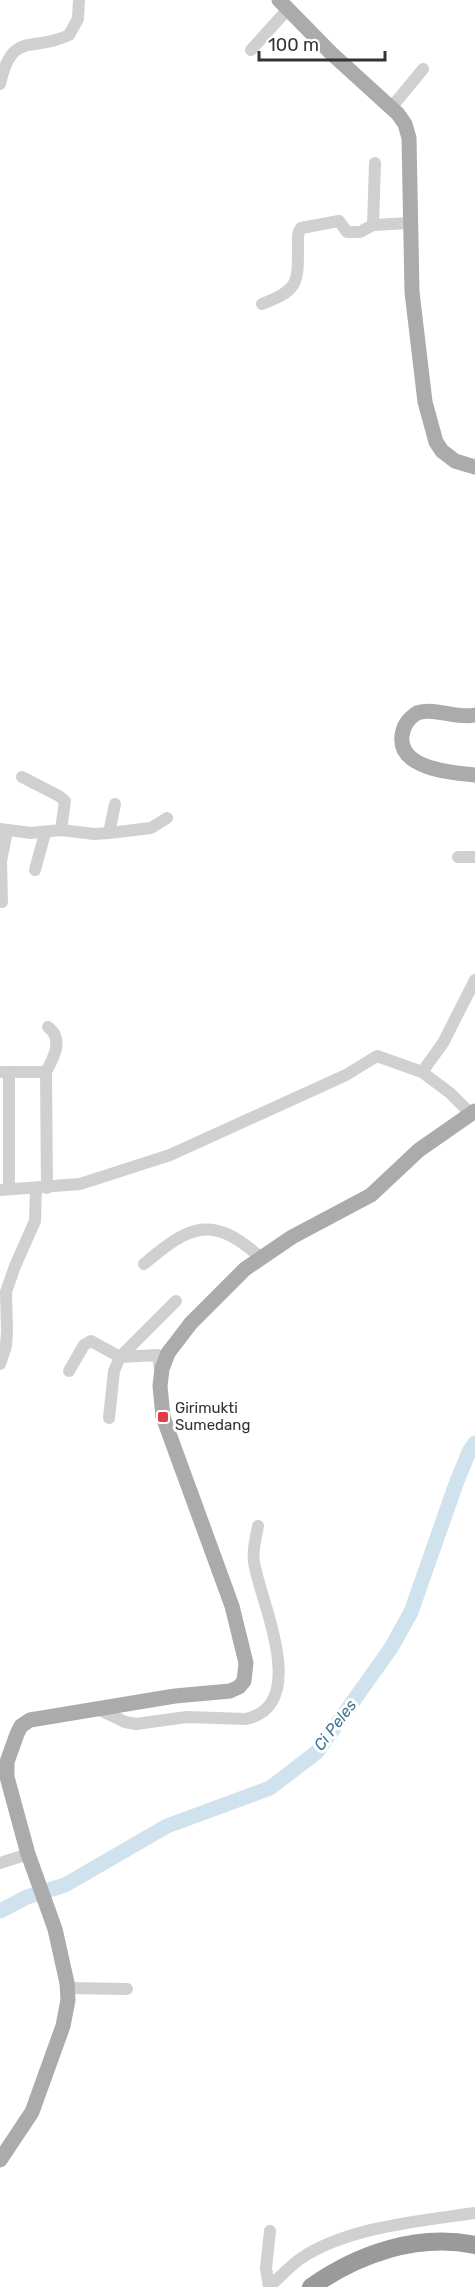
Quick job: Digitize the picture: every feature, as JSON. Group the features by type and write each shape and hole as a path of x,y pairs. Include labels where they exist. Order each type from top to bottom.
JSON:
{"highway":[{"path":"310,2287 359,2259 379,2252 427,2243 452,2242 475,2246"}],"main road":[{"path":"284,5 330,52 402,118 408,131 412,292 425,402 436,442 447,456 475,467"},
{"path":"475,715 417,713 406,724 402,739 405,750 418,762 451,772 475,775"},
{"path":"0,2160 35,2104 69,2000 61,1951 28,1854 7,1777 7,1762 21,1726 30,1720 175,1696 230,1691 242,1684 247,1672 244,1648 232,1606 163,1417 159,1396 161,1374 168,1353 182,1333 245,1269 260,1257 322,1220 371,1196 419,1149 473,1112"}],"street":[{"path":"0,84 6,63 17,49 69,35 78,19 79,0"},
{"path":"251,51 284,5"},
{"path":"391,108 423,69"},
{"path":"373,225 375,163"},
{"path":"262,304 285,295 298,279 299,229 339,221 348,232 356,233 373,225 410,223"},
{"path":"22,777 65,801 61,830"},
{"path":"109,834 116,804"},
{"path":"2,902 3,830 45,833 61,830 109,834 151,828 167,818"},
{"path":"35,870 45,833"},
{"path":"458,856 475,857"},
{"path":"422,1072 443,1043 475,980"},
{"path":"0,1364 6,1338 6,1292 35,1221 41,1188 46,1072 56,1050 55,1032 48,1027"},
{"path":"46,1072 5,1072 4,1189 41,1188 94,1181 170,1155 346,1075 374,1056 383,1056 422,1072 473,1112"},
{"path":"144,1264 180,1236 205,1228 234,1236 260,1257"},
{"path":"110,1418 114,1371 120,1357 176,1301"},
{"path":"69,1371 87,1342 95,1342 120,1357 158,1355 161,1374"},
{"path":"98,1709 136,1724 187,1717 246,1719 253,1718 267,1707 278,1687 280,1670 268,1611 254,1562 258,1526"},
{"path":"0,1863 28,1854"},
{"path":"68,1988 127,1989"},
{"path":"269,2287 302,2258 345,2238 421,2220 475,2213"},
{"path":"269,2287 266,2268 270,2231"}],"waterway":[{"name":"Ci Peles","path":"0,1911 27,1897 65,1885 167,1826 270,1788 317,1752 391,1648 411,1612 457,1481 475,1443"}],"place":[{"name":"Girimukti Sumedang","path":"163,1417"}]}
